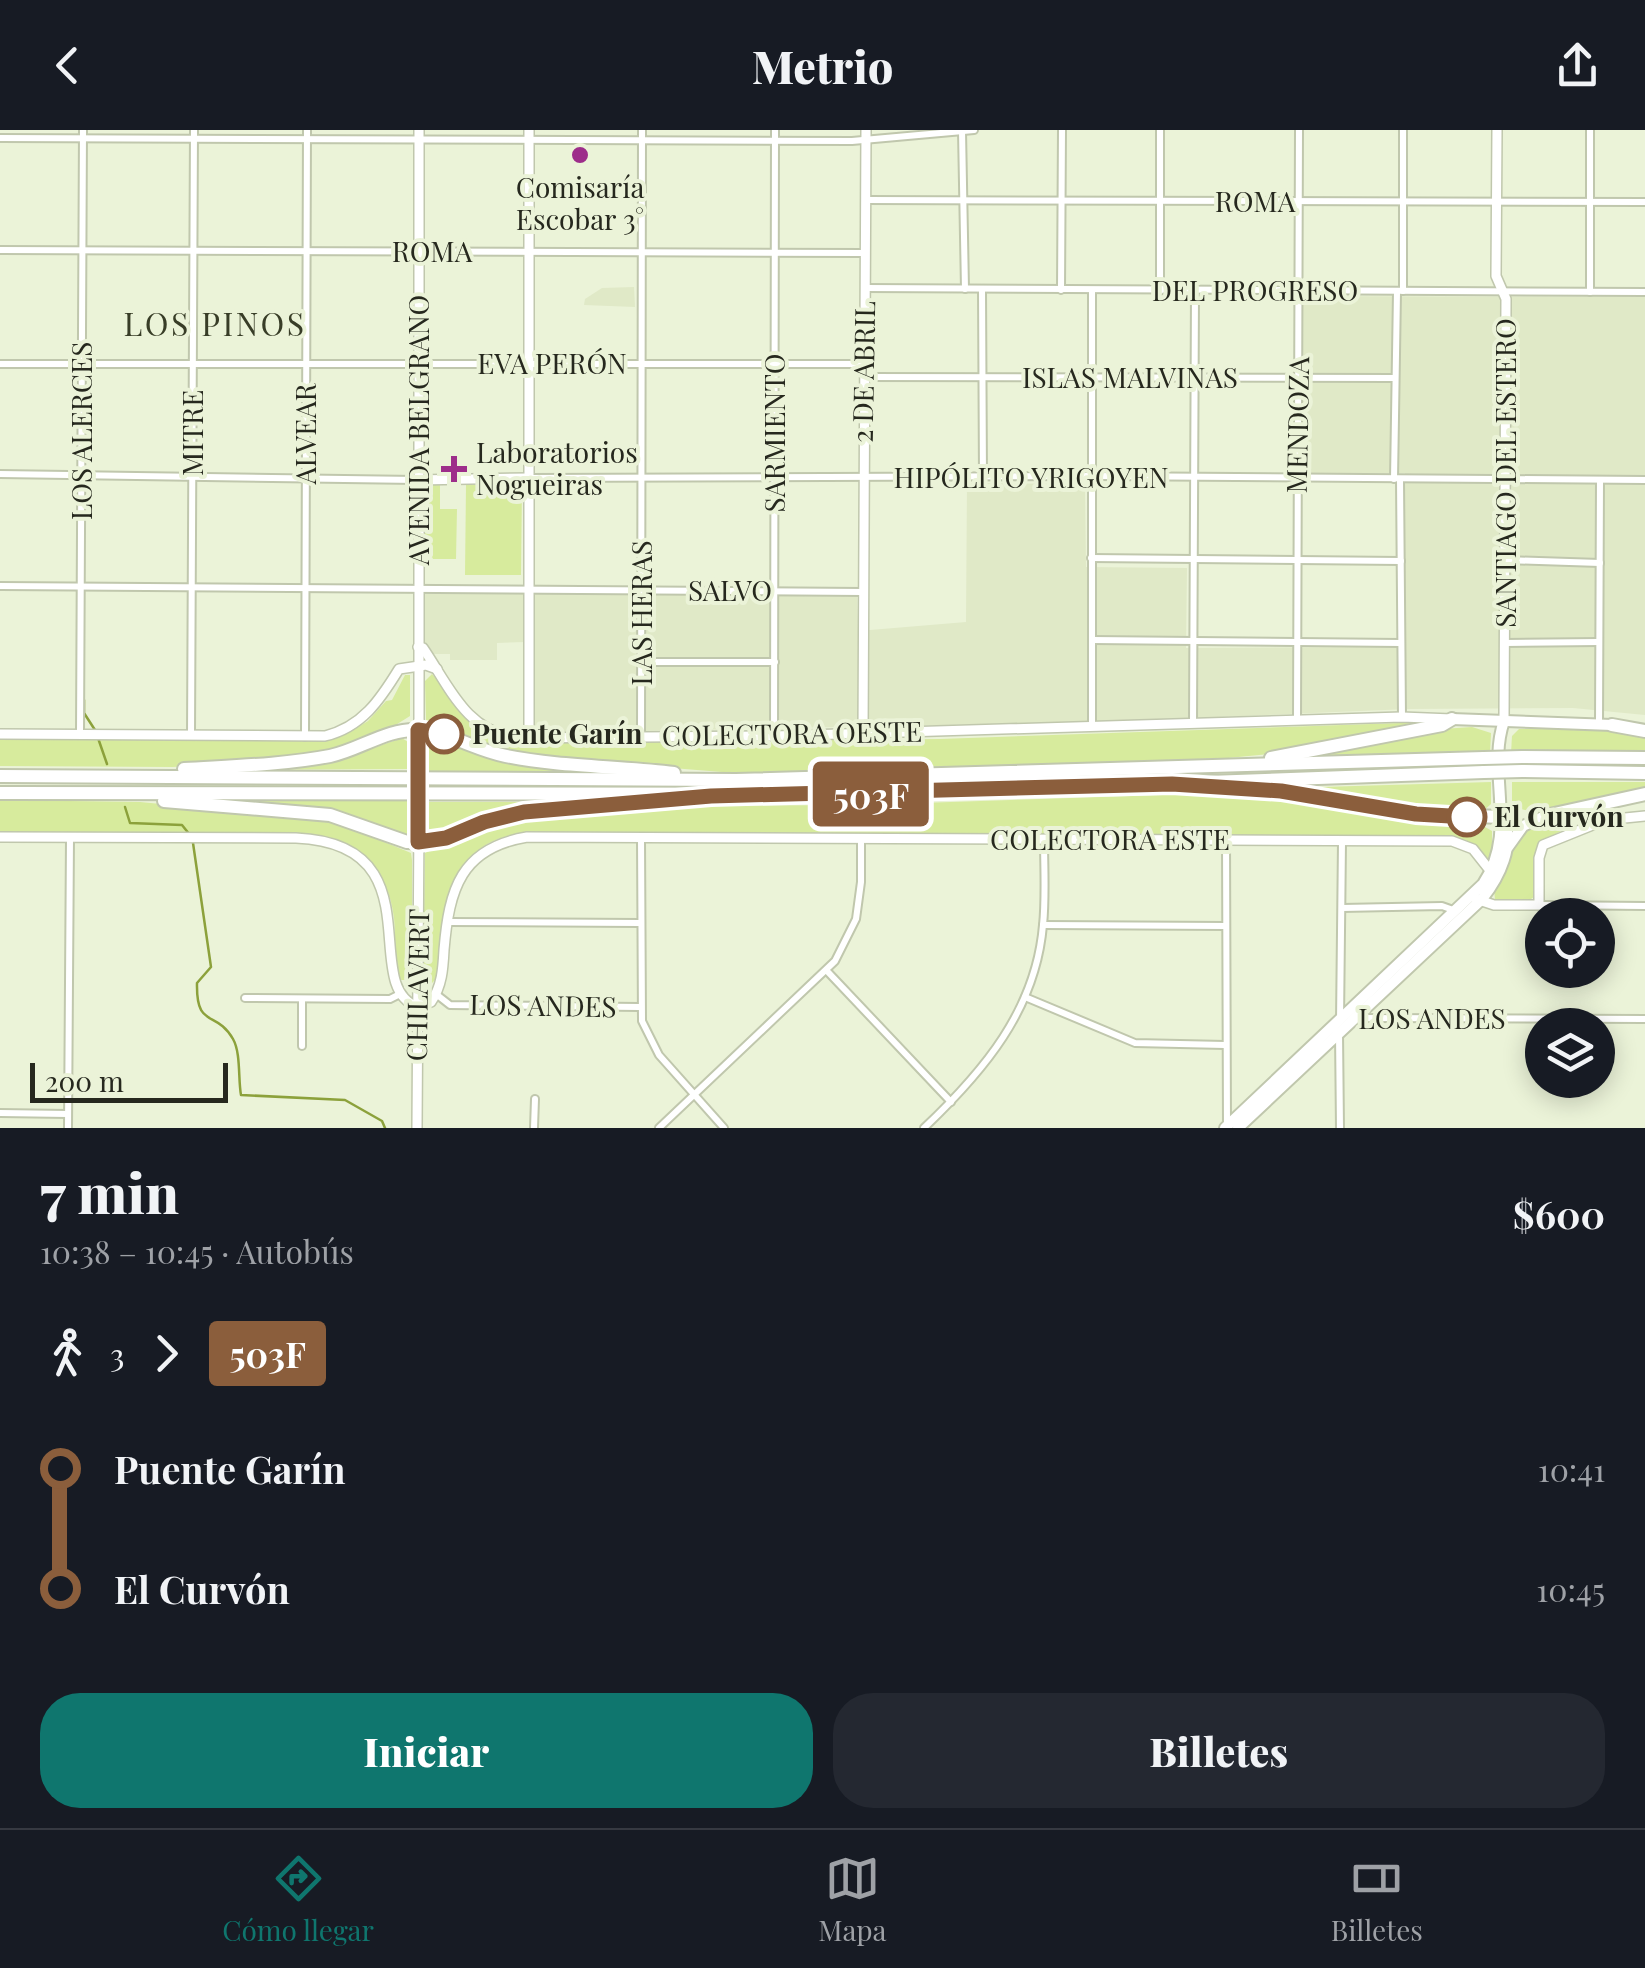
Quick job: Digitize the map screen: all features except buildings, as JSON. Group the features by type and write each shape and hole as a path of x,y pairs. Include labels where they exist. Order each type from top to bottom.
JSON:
{"highway":[{"path":"1164,768 1264,759 1452,719"},
{"path":"1605,725 1645,728"},
{"path":"94,776 310,759 418,730 444,734 520,759 736,780"},
{"path":"0,776 736,780 1164,768 1484,765 1645,758"},
{"path":"1522,764 1645,773"},
{"path":"0,793 711,796 1172,784 1484,765"},
{"path":"1172,784 1281,791 1438,816 1502,817"},
{"path":"87,793 330,815 386,836 418,842 446,838 484,822 524,812 711,796"},
{"path":"1545,816 1645,794"}],"main road":[{"name":"COLECTORA OESTE","path":"1452,719 1605,725"},
{"name":"SANTIAGO DEL ESTERO","path":"1502,817 1500,735 1504,721"},
{"path":"1502,817 1545,816"},
{"path":"1340,1026 1355,1018 1476,899 1494,875 1517,831 1545,816"},
{"path":"1502,817 1507,826 1506,852"},
{"path":"1494,875 1502,817"},
{"path":"1229,1127 1457,912 1476,899"}],"street":[{"name":"MITRE","path":"191,736 194,130"},
{"name":"ALVEAR","path":"305,738 307,130"},
{"name":"SARMIENTO","path":"774,736 775,130"},
{"path":"962,130 965,289"},
{"path":"0,138 84,134 194,140 307,140 642,134 775,140 974,130"},
{"path":"1061,290 1062,130"},
{"path":"1160,130 1160,291"},
{"name":"MENDOZA","path":"1297,720 1300,130"},
{"path":"1402,716 1396,378 1404,202 1403,130"},
{"name":"SANTIAGO DEL ESTERO","path":"1498,130 1496,276 1506,299 1504,721"},
{"path":"1590,130 1590,292"},
{"name":"LOS ALERCES","path":"84,134 85,733"},
{"path":"529,738 530,134"},
{"name":"LAS HERAS","path":"642,134 642,736"},
{"name":"2 DE ABRIL","path":"863,734 866,134"},
{"name":"AVENIDA BELGRANO","path":"418,730 419,136"},
{"name":"ROMA","path":"865,200 1645,202"},
{"name":"ROMA","path":"0,250 864,253"},
{"name":"DEL PROGRESO","path":"865,288 1645,292"},
{"path":"982,290 983,478"},
{"path":"1092,290 1092,728"},
{"path":"1193,724 1196,291"},
{"name":"EVA PERÓN","path":"0,364 864,364"},
{"name":"ISLAS MALVINAS","path":"864,377 1396,378"},
{"path":"0,474 417,480"},
{"name":"HIPÓLITO YRIGOYEN","path":"417,480 642,476 1645,480"},
{"path":"1600,480 1599,642 1605,725"},
{"path":"1091,558 1401,561"},
{"path":"1506,560 1600,563"},
{"name":"SALVO","path":"0,586 863,592"},
{"path":"1092,640 1400,643"},
{"path":"1506,643 1599,642"},
{"path":"0,734 305,738 335,734 357,722 382,697 409,654 418,647"},
{"name":"COLECTORA OESTE","path":"418,647 424,648 458,702 477,723 506,737 774,736 1402,716 1452,719"},
{"path":"642,662 775,662"},
{"path":"399,669 430,665 439,671"},
{"path":"418,730 418,842"},
{"path":"1545,816 1574,831"},
{"path":"1539,898 1543,845 1615,817 1645,816"},
{"path":"0,837 319,839 358,857 374,874 386,900 392,971 400,994 418,1007"},
{"name":"COLECTORA ESTE","path":"448,922 458,882 472,861 492,846 527,837 1452,842 1473,849 1494,875"},
{"path":"68,1128 70,838"},
{"path":"641,839 639,1008 652,1044 724,1128"},
{"path":"659,1128 827,970 843,948 856,919 861,839"},
{"path":"924,1128 1000,1045 1025,997 1043,925 1044,840"},
{"path":"1226,841 1225,1045 1229,1127"},
{"name":"CHILAVERT","path":"417,1128 418,842"},
{"path":"1340,1128 1342,842"},
{"path":"1476,899 1525,904"},
{"path":"1342,908 1442,906 1457,912"},
{"path":"1615,906 1645,906"},
{"path":"245,998 390,999 419,988 436,994 444,968 448,922 640,923"},
{"path":"1043,925 1226,926"},
{"path":"827,970 951,1102"},
{"name":"LOS ANDES","path":"418,1007 425,1006 436,994 450,1004 639,1008"},
{"path":"1025,997 1135,1044 1225,1045"},
{"path":"302,999 302,1046"},
{"name":"LOS ANDES","path":"1355,1018 1645,1019"},
{"path":"534,1128 535,1099"},
{"path":"0,1113 68,1114"}],"shaded area":[{"path":"634,287 635,307 584,305 585,299 602,288"},
{"path":"1303,296 1645,297 1645,715 1573,708 1409,709 1097,722 533,733 532,592 857,597 858,631 966,622 967,483 1085,484 1086,567 1187,568 1186,648 1405,647 1405,473 1303,474"},
{"path":"526,593 526,642 497,643 497,660 450,660 450,654 432,654 424,640 424,594"}],"green space":[{"path":"421,481 440,481 440,509 457,509 456,559 421,559"},
{"path":"466,485 522,485 521,575 465,575"},
{"path":"432,674 478,727 517,743 940,739 1429,722 1279,753 1228,758 747,774 509,755 426,720 425,681"},
{"path":"405,675 410,675 410,716 370,741 289,759 173,767 0,766 0,739 104,736 193,741 321,740 350,732 368,721 386,701 392,700"},
{"path":"1472,727 1491,733 1490,754 1303,756 1442,729"},
{"path":"1595,728 1645,735 1645,753 1511,753 1512,736 1519,729"},
{"path":"402,738 411,744 412,769 220,770 350,756"},
{"path":"432,740 621,772 426,771 427,745"},
{"path":"1491,782 1491,804 1482,812 1437,812 1287,788"},
{"path":"1512,782 1645,782 1645,791 1576,807 1538,811 1512,804"},
{"path":"1254,792 1436,822 1478,823 1492,831 1492,859 1487,860 1466,840 1451,837 513,835 491,842 462,871 448,912 438,977 432,983 423,976 425,853 479,829 524,816 680,806 861,805"},
{"path":"0,800 140,802 308,818 339,823 411,853 412,977 400,980 394,918 385,885 367,860 340,842 307,834 0,832"},
{"path":"412,801 409,834 402,836 352,819 215,802"},
{"path":"425,802 595,802 436,835 426,830"},
{"path":"1537,822 1548,822 1561,831 1539,843 1534,897 1525,901 1495,900 1494,888 1519,833"}],"waterway":[{"path":"84,700 84,713 95,730"},
{"path":"98,738 107,764"},
{"path":"125,807 130,823 182,825 190,835"},
{"path":"193,843 211,967 197,983 198,998 203,1013 227,1030 236,1045 241,1095 345,1100 382,1121 385,1128"}],"bus line":[{"name":"503F","path":"444,734 418,730 418,842 446,838 484,822 524,812 711,796 1172,784 1281,791 1416,814 1467,817"}],"place":[{"name":"Comisaría Escobar 3°","path":"580,155"},
{"name":"Laboratorios Nogueiras","path":"454,469"},
{"name":"Puente Garín","path":"444,734"},
{"name":"El Curvón","path":"1467,817"}],"district":[{"name":"LOS PINOS","path":"215,325"}]}
